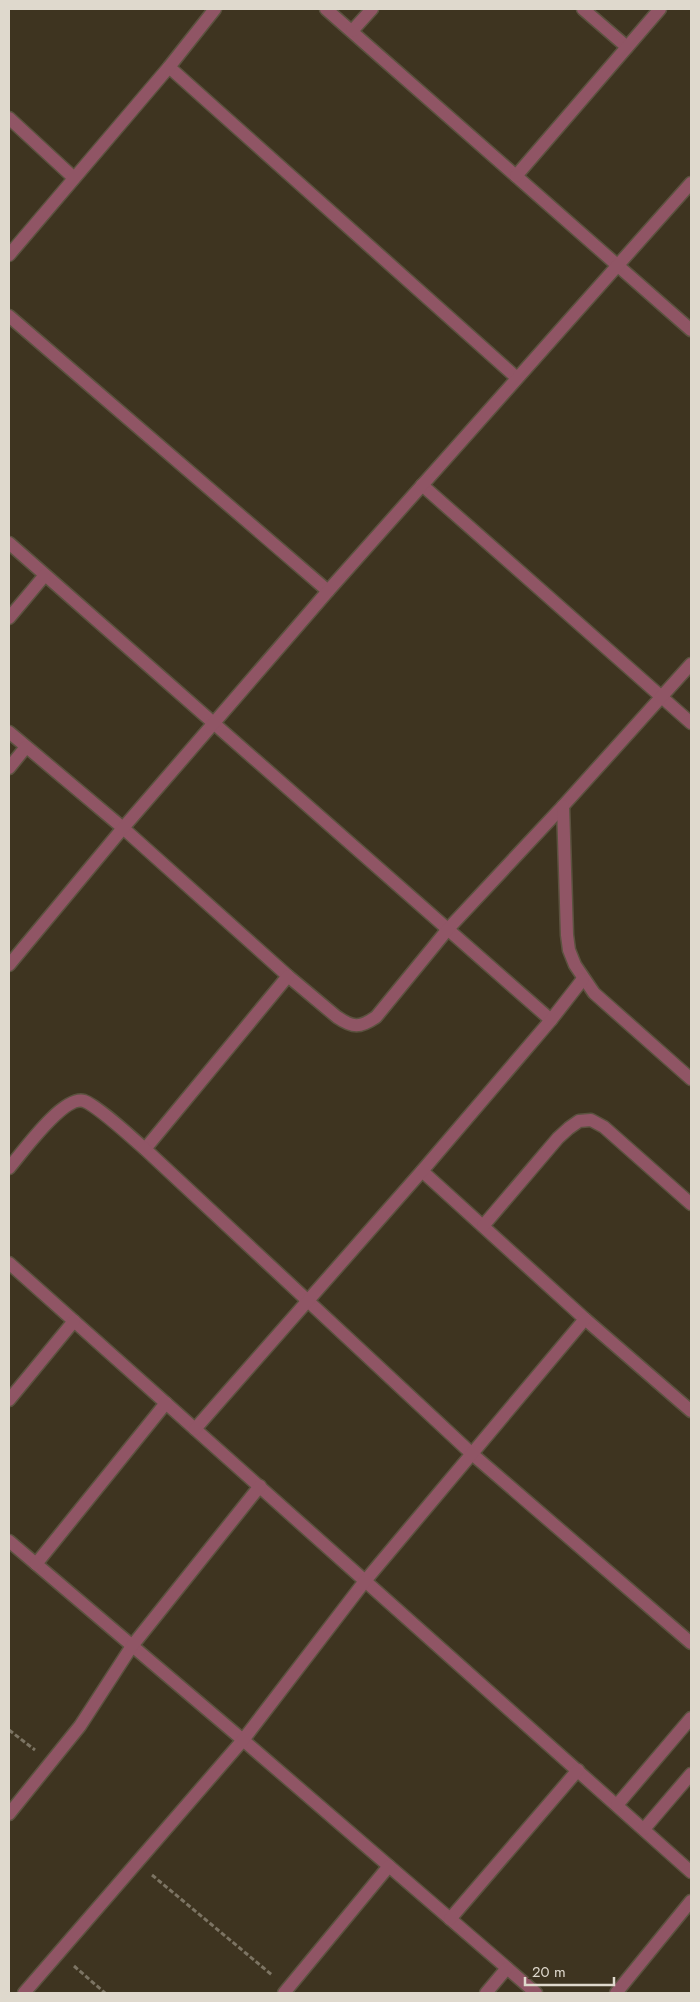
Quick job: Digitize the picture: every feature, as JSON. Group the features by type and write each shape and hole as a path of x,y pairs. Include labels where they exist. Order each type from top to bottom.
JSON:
{"street":[{"path":"9,255 215,9"},
{"path":"326,9 691,330"},
{"path":"352,31 372,9"},
{"path":"583,9 627,47"},
{"path":"516,176 660,9"},
{"path":"169,66 517,378"},
{"path":"9,118 74,178"},
{"path":"9,965 123,828 328,591 691,183"},
{"path":"9,316 328,591"},
{"path":"422,485 691,723"},
{"path":"9,543 551,1020"},
{"path":"9,618 45,575"},
{"path":"9,732 123,828 288,976 345,1022 355,1026 366,1024 376,1017 448,929 563,806 691,664"},
{"path":"9,768 26,747"},
{"path":"563,806 567,935 572,958 583,979 594,993 691,1079"},
{"path":"146,1149 288,976"},
{"path":"196,1429 422,1171 551,1020 583,979"},
{"path":"9,1168 58,1112 71,1102 83,1101 94,1106 146,1149 471,1453 691,1643"},
{"path":"483,1226 558,1138 579,1121 591,1120 604,1127 691,1204"},
{"path":"422,1171 585,1319 691,1411"},
{"path":"9,1263 691,1872"},
{"path":"24,1993 243,1740 365,1580 585,1319"},
{"path":"9,1400 74,1320"},
{"path":"36,1564 166,1403"},
{"path":"9,1814 80,1726 132,1646 260,1486"},
{"path":"9,1541 536,1993"},
{"path":"618,1805 691,1718"},
{"path":"450,1919 578,1770"},
{"path":"644,1829 691,1774"},
{"path":"286,1991 389,1866"},
{"path":"616,1993 691,1901"},
{"path":"486,1993 507,1968"}],"path":[{"path":"9,1730 51,1763"},
{"path":"137,1862 286,1991"},
{"path":"59,1953 105,1993"}]}
